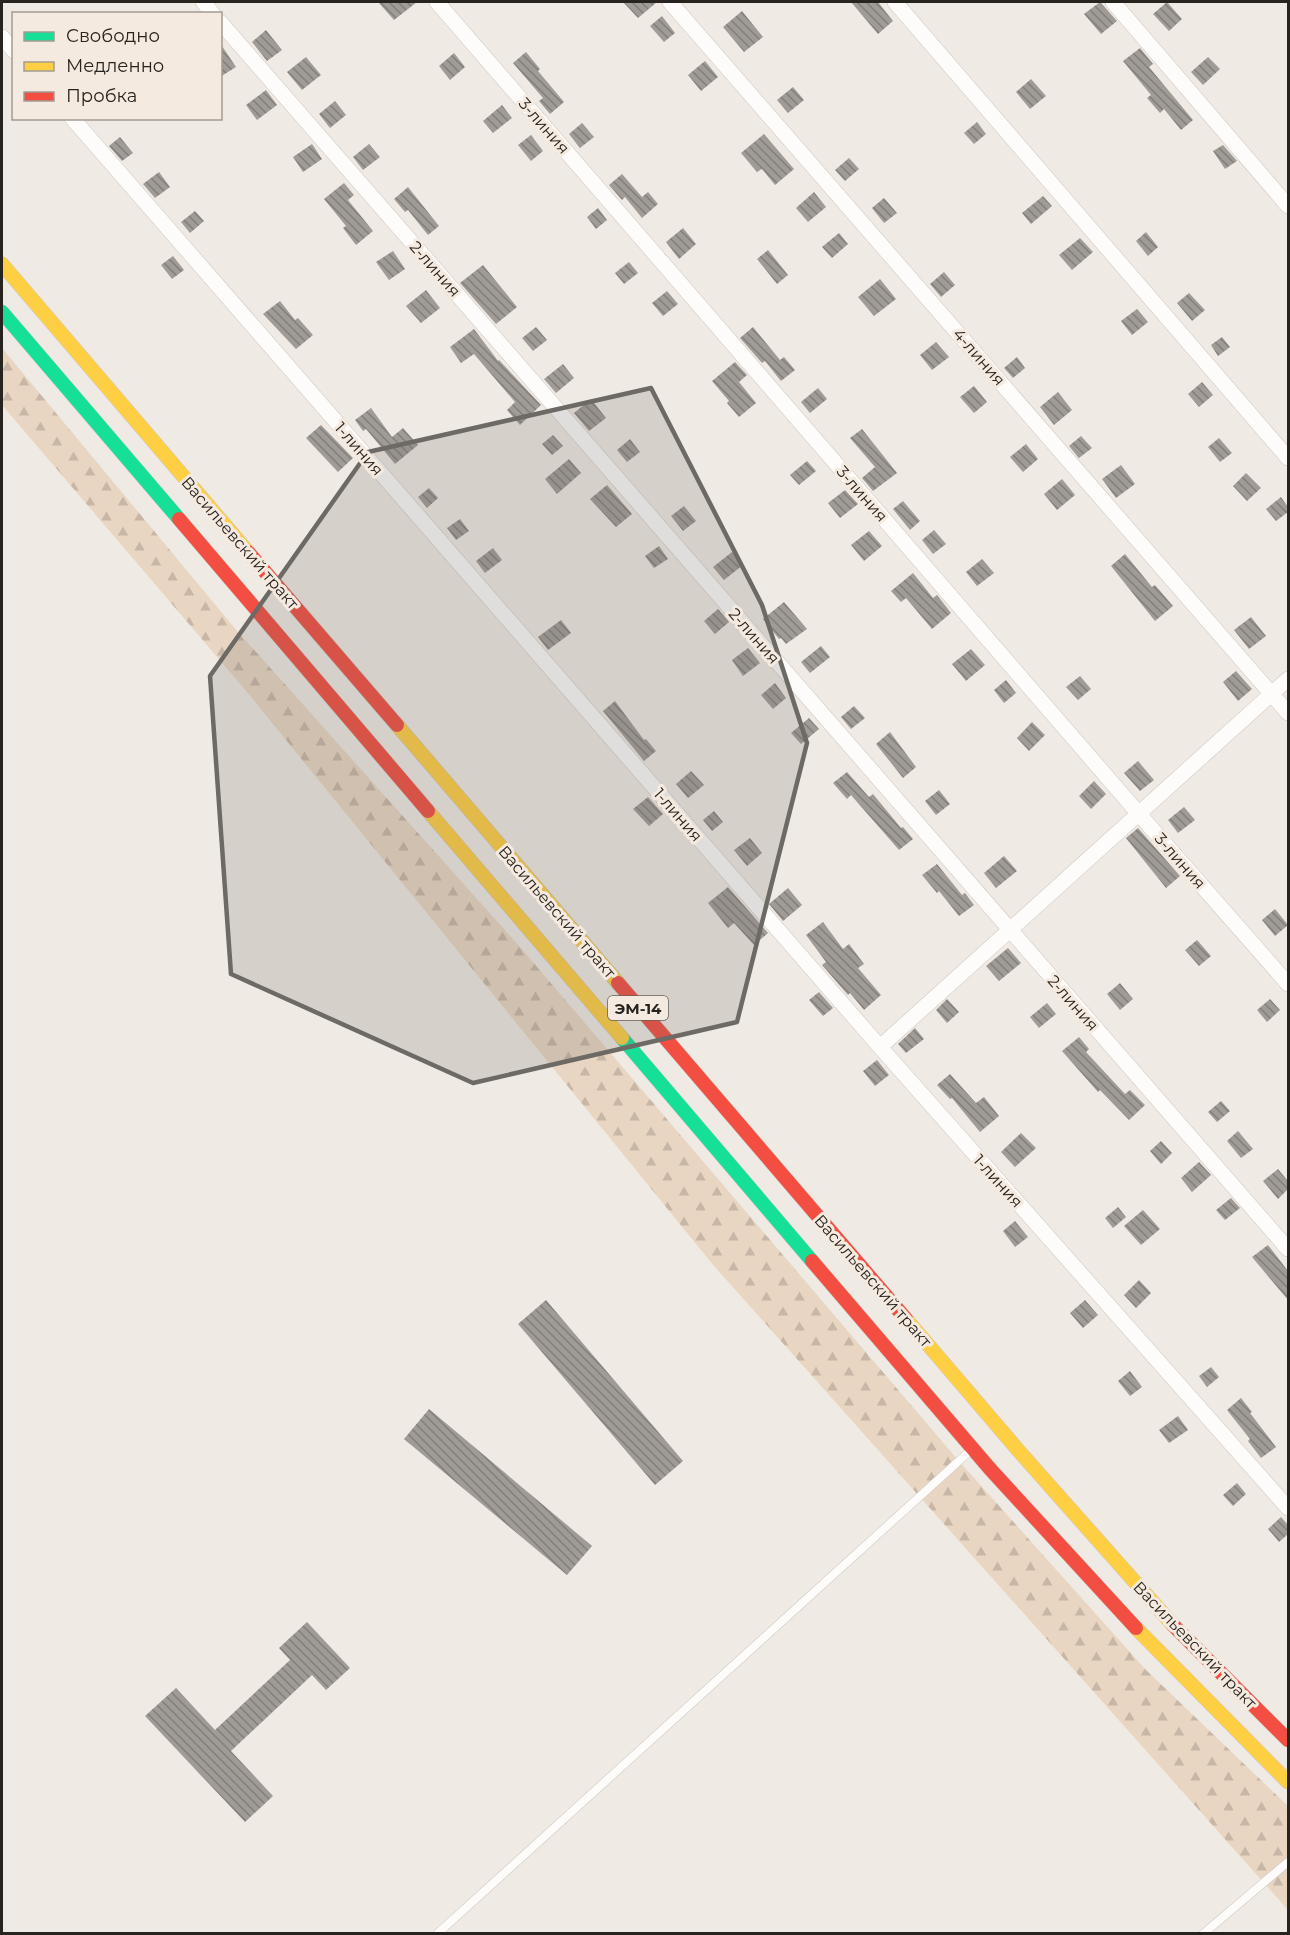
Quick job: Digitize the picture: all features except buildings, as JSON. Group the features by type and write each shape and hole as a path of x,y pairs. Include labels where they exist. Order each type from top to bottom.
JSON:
{"main road":[{"name":"Васильевский тракт","path":"2,264 1018,1450 1158,1610 1288,1740"},
{"name":"Васильевский тракт","path":"2,312 973,1448 1158,1652 1288,1782"}],"street":[{"name":"3-линия","path":"437,2 1138,814 1288,984"},
{"name":"4-линия","path":"670,2 1288,714"},
{"path":"895,2 1288,458"},
{"path":"1113,2 1288,206"},
{"name":"2-линия","path":"222,24 1288,1249"},
{"path":"2,37 12,49"},
{"name":"1-линия","path":"74,120 880,1047 1288,1508"},
{"path":"880,1047 1288,679"}],"lane":[{"path":"437,1934 973,1448"},
{"path":"1203,1934 1288,1862"}],"highlighted area":[{"path":"651,388 762,605 807,743 737,1022 473,1083 231,974 210,676 368,452"}],"green space":[{"path":"2,348 238,632 520,947 958,1460 1146,1670 1288,1806 1288,1910 714,1266 247,692 2,405"}],"traffic: fast":[{"path":"2,312 179,519"},
{"path":"622,1038 812,1261"}],"traffic: slow":[{"path":"2,264 248,552"},
{"path":"397,725 618,983"},
{"path":"428,811 622,1038"},
{"path":"906,1319 1173,1625"},
{"path":"1136,1628 1288,1782"}],"traffic: jam":[{"path":"179,519 428,811"},
{"path":"248,552 397,725"},
{"path":"618,983 906,1319"},
{"path":"812,1261 991,1470 1136,1628"},
{"path":"1173,1625 1288,1740"}]}
